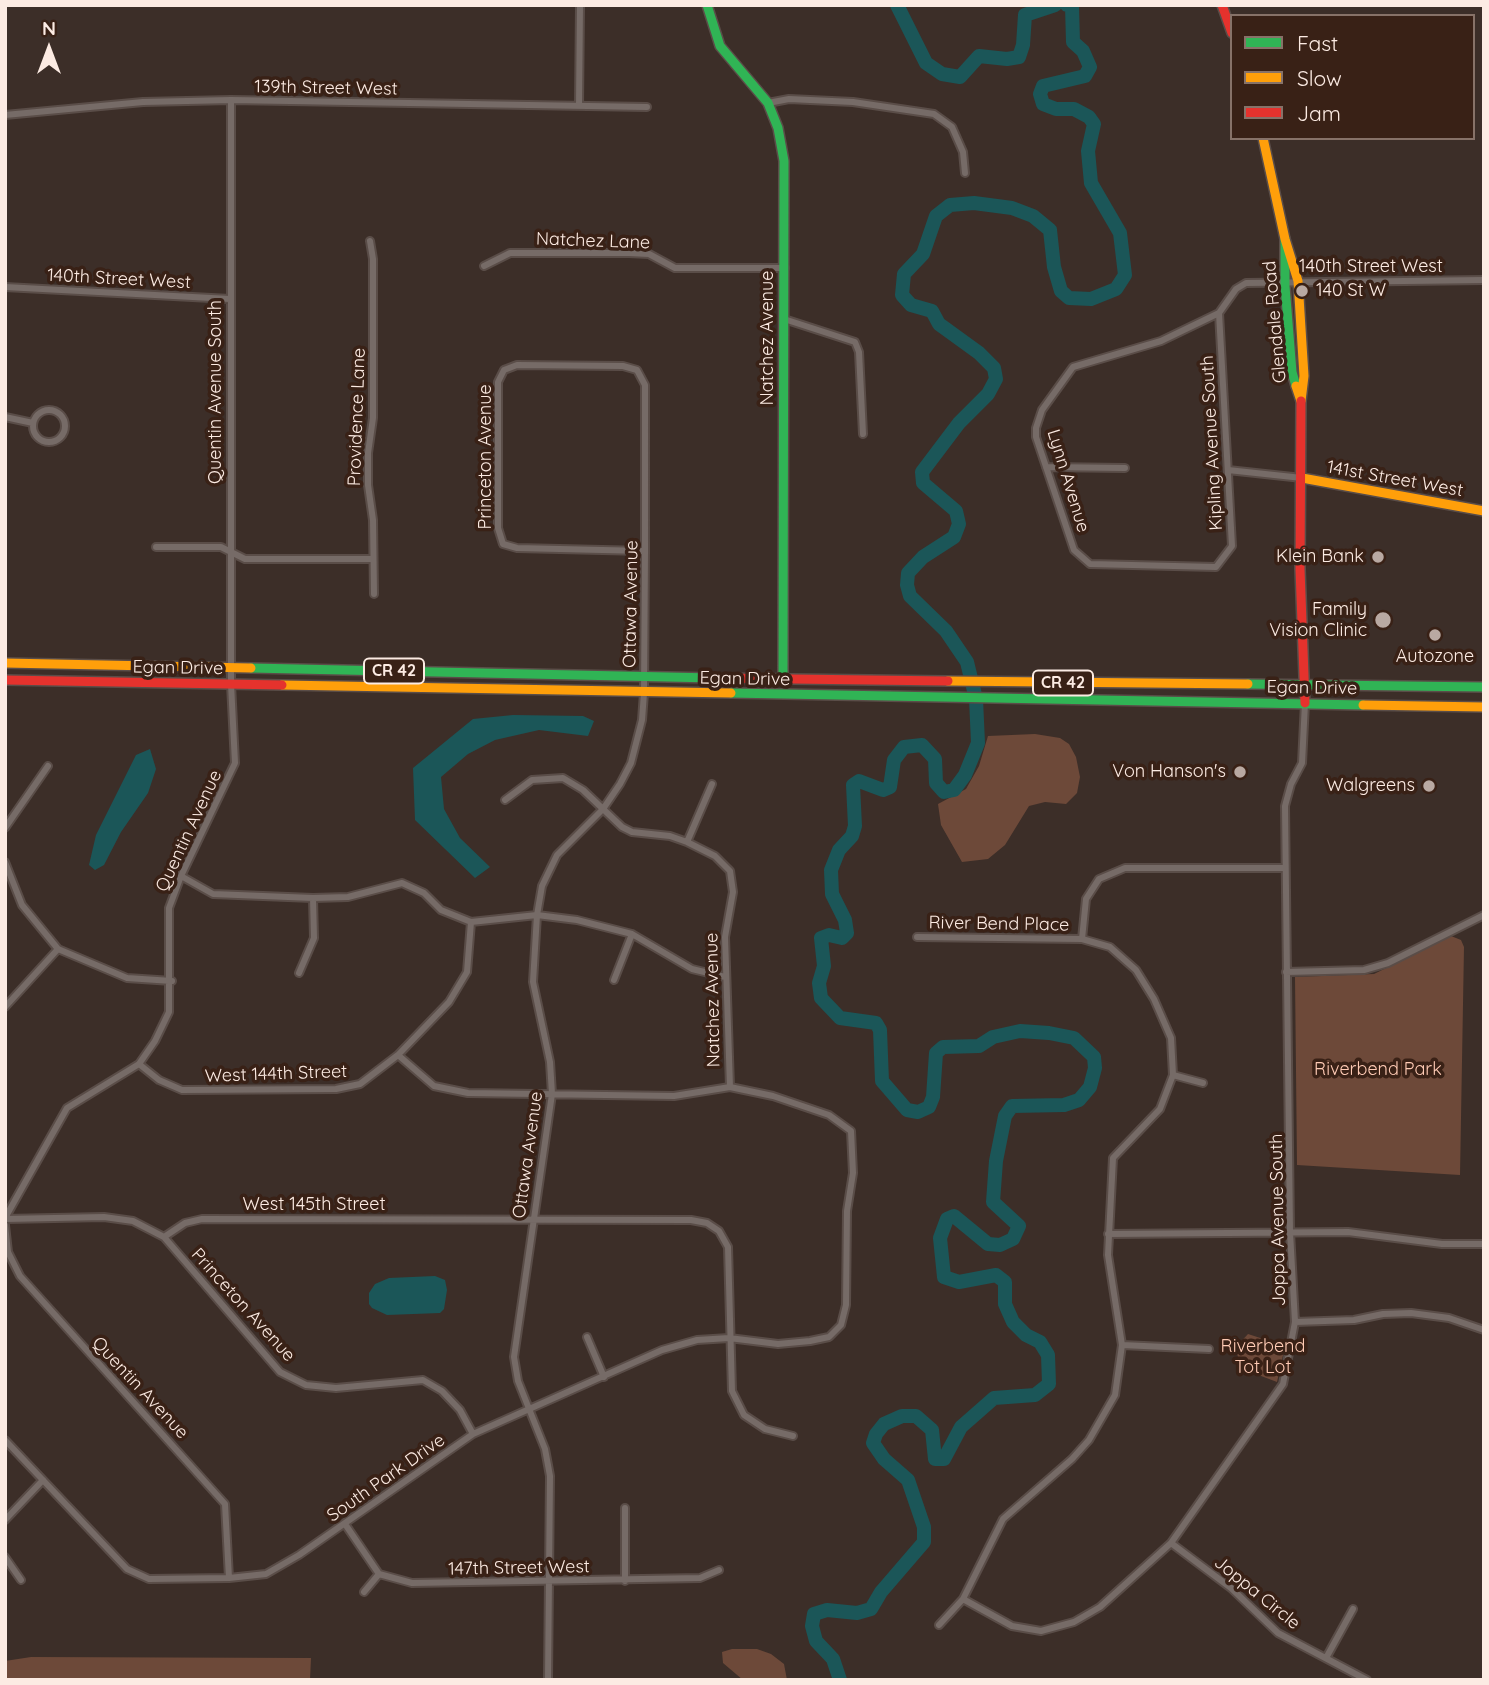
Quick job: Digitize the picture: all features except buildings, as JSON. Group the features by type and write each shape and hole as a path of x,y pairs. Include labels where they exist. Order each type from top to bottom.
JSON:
{"main road":[{"name":"Natchez Avenue","path":"707,5 710,20 731,61 768,103 778,128 784,161 783,678"},
{"path":"1222,5 1230,27"},
{"name":"Glendale Road","path":"1263,140 1285,239 1298,281 1304,376 1301,401 1300,561 1305,703"},
{"name":"Glendale Road","path":"1285,239 1285,281 1294,382 1301,401"},
{"name":"141st Street West","path":"1301,478 1484,511"},
{"name":"Egan Drive","path":"5,663 1305,687 1484,687"},
{"name":"Egan Drive","path":"5,680 644,693 1484,705"}],"street":[{"path":"579,106 580,5"},
{"path":"768,103 789,99 853,102 934,114 952,127 963,152 965,173"},
{"name":"139th Street West","path":"5,115 143,103 231,100 648,107"},
{"name":"Quentin Avenue South","path":"231,100 231,684"},
{"name":"Providence Lane","path":"370,241 373,259 373,418 368,453 368,485 373,520 374,594"},
{"name":"Natchez Lane","path":"484,266 510,253 629,253 649,254 675,268 785,268"},
{"name":"140th Street West","path":"1073,368 1161,341 1219,313 1231,294 1246,283 1484,281"},
{"name":"140th Street West","path":"5,287 230,299"},
{"name":"Kipling Avenue South","path":"1216,567 1232,546 1219,313"},
{"path":"784,319 855,342 859,352 863,434"},
{"name":"Ottawa Avenue","path":"504,370 517,365 623,366 637,370 645,385 642,720 631,763 603,809 556,855 542,886 537,915 533,982 550,1062 552,1094 534,1220 524,1266 514,1357 518,1381 545,1449 550,1476 548,1680"},
{"name":"Lynn Avenue","path":"1073,368 1062,379 1038,419 1036,437 1074,550 1090,564 1216,567"},
{"name":"Princeton Avenue","path":"504,370 498,382 498,528 503,544 517,548 645,551"},
{"path":"52,410 64,419 65,429 54,441 43,441 35,434 33,423 37,414 52,410"},
{"path":"5,417 33,423"},
{"path":"1046,467 1125,468"},
{"path":"1227,470 1301,478"},
{"path":"156,547 220,548 245,559 373,559"},
{"name":"Quentin Avenue","path":"5,1218 67,1108 139,1064 169,1012 172,981 169,908 181,876 235,763 231,684"},
{"name":"Joppa Avenue South","path":"963,1599 1012,1626 1041,1631 1074,1622 1100,1607 1171,1543 1283,1384 1295,1322 1290,1232 1285,806 1291,784 1302,763 1305,703"},
{"path":"5,828 48,766"},
{"path":"505,800 532,780 553,777 574,784 612,820 632,832 670,836 687,842 712,784"},
{"name":"Natchez Avenue","path":"687,842 715,856 730,871 733,892 725,937 730,1087"},
{"path":"5,862 22,905 58,949 127,978 172,981"},
{"name":"River Bend Place","path":"917,937 1082,939 1086,899 1099,880 1125,868 1285,868"},
{"path":"181,876 213,894 313,898 348,897 402,883 424,893 441,910 471,922 537,915 577,920 632,934 692,969 725,977"},
{"path":"299,973 314,939 313,898"},
{"path":"1286,972 1364,970 1388,963 1484,915"},
{"path":"471,922 467,972 449,1002 398,1055 434,1086 468,1093 674,1097 730,1087"},
{"path":"614,981 632,934"},
{"path":"939,1625 963,1599 1003,1519 1072,1459 1088,1440 1115,1395 1122,1345 1118,1301 1111,1280 1108,1234 1113,1158 1160,1109 1173,1075 1171,1038 1154,999 1136,970 1110,947 1082,939"},
{"path":"5,1007 58,949"},
{"name":"West 144th Street","path":"139,1064 159,1080 182,1090 336,1089 360,1084 398,1055"},
{"path":"1173,1075 1203,1083"},
{"name":"South Park Drive","path":"5,1440 127,1569 149,1579 229,1578 266,1574 345,1524 473,1434 662,1350 697,1340 729,1338 778,1344 829,1337 841,1325 846,1305 847,1211 853,1173 851,1131 829,1115 774,1096 730,1087"},
{"path":"5,1218 104,1217 132,1221 164,1237"},
{"name":"West 145th Street","path":"164,1237 185,1223 202,1219 691,1220 707,1223 719,1231 728,1247 729,1338"},
{"name":"Quentin Avenue","path":"5,1225 8,1252 20,1276 225,1504 229,1578"},
{"path":"1108,1234 1348,1232 1442,1244 1484,1244"},
{"name":"Princeton Avenue","path":"164,1237 280,1372 306,1385 335,1388 423,1380 442,1391 460,1409 473,1434"},
{"path":"1295,1322 1354,1320 1383,1314 1410,1313 1449,1318 1484,1330"},
{"path":"587,1337 604,1377"},
{"path":"729,1338 732,1391 744,1415 765,1429 793,1436"},
{"path":"1122,1345 1209,1349"},
{"path":"5,1520 43,1480"},
{"path":"625,1508 625,1581"},
{"path":"345,1524 379,1574 364,1592"},
{"name":"Joppa Circle","path":"1171,1543 1231,1588 1278,1633 1367,1680"},
{"path":"5,1557 21,1580"},
{"name":"147th Street West","path":"379,1574 412,1583 548,1583 700,1578 719,1570"},
{"path":"1326,1658 1353,1609"}],"green space":[{"path":"1035,734 1060,738 1069,744 1076,757 1080,777 1077,793 1066,804 1045,802 1029,806 1005,845 988,859 962,862 941,825 938,804 966,789 979,766 988,736"},
{"name":"Riverbend Park","path":"1451,936 1461,940 1464,947 1460,1175 1297,1165 1295,977 1374,974"},
{"name":"Riverbend Tot Lot","path":"1248,1334 1285,1346 1277,1382 1240,1368 1236,1347"},
{"path":"732,1649 757,1649 771,1654 784,1664 787,1680 743,1680 723,1663 722,1652"},
{"path":"31,1657 311,1658 310,1680 5,1680 5,1661"}],"water":[{"path":"513,715 583,716 594,721 588,736 539,730 495,740 468,754 441,777 444,809 460,838 490,867 475,878 415,820 413,768 473,719"},
{"path":"150,749 156,769 148,793 121,832 104,865 95,870 89,865 96,835 136,755"},
{"path":"435,1276 445,1280 447,1290 444,1309 440,1313 387,1315 369,1304 369,1293 375,1284 389,1278"}],"waterway":[{"path":"897,5 926,63 942,74 960,77 979,56 1007,59 1019,57 1023,45 1025,15 1055,5"},
{"path":"840,1680 833,1659 816,1641 812,1626 814,1614 827,1610 857,1613 871,1609 881,1592 924,1542 924,1527 908,1480 884,1459 873,1443 876,1434 884,1424 902,1416 916,1416 932,1430 935,1459 944,1459 961,1427 994,1398 1035,1395 1049,1384 1048,1355 1040,1342 1026,1335 1013,1322 1005,1304 1005,1282 996,1275 959,1282 944,1277 940,1238 947,1219 954,1216 988,1244 1000,1245 1013,1239 1019,1226 993,1202 996,1161 1005,1116 1012,1106 1064,1105 1079,1100 1090,1087 1095,1068 1094,1057 1074,1038 1049,1033 1020,1031 993,1037 979,1046 943,1047 936,1053 933,1097 929,1107 918,1112 907,1110 882,1081 880,1030 876,1023 840,1018 821,998 819,983 824,966 821,938 829,935 842,938 847,933 845,920 832,894 831,870 839,850 852,836 855,826 853,785 859,781 883,790 890,787 894,760 904,747 922,745 935,759 936,783 944,792 954,790 965,775 978,743 976,699 967,662 946,631 910,596 907,585 908,573 923,557 954,537 959,524 956,511 923,483 922,472 959,423 988,394 996,379 994,368 979,353 939,324 932,311 911,305 902,295 904,274 923,254 936,216 950,205 974,203 1012,208 1033,216 1050,230 1054,267 1061,291 1069,298 1091,299 1116,289 1125,275 1120,233 1091,183 1088,151 1094,124 1089,117 1074,109 1056,109 1043,104 1040,94 1043,86 1085,76 1090,67 1083,51 1073,42 1072,6 1067,5"}],"traffic: fast":[{"path":"707,5 720,46 768,103 778,128 784,161 783,679"},
{"path":"1285,239 1285,286 1292,372 1296,386"},
{"path":"251,668 714,678"},
{"path":"1248,684 1484,687"},
{"path":"731,693 1363,705"}],"traffic: slow":[{"path":"1263,140 1285,239 1298,281 1304,376 1301,401 1296,386"},
{"path":"1302,478 1484,511"},
{"path":"5,663 251,668"},
{"path":"948,681 1248,684"},
{"path":"282,685 731,693"},
{"path":"1363,705 1484,707"}],"traffic: jam":[{"path":"1222,5 1230,27"},
{"path":"1301,401 1300,569 1305,703"},
{"path":"714,678 948,681"},
{"path":"5,680 282,685"}],"place":[{"name":"140 St W","path":"1302,291"},
{"name":"Klein Bank","path":"1378,557"},
{"name":"Family Vision Clinic","path":"1383,620"},
{"name":"Autozone","path":"1435,635"},
{"name":"Von Hanson's","path":"1240,772"},
{"name":"Walgreens","path":"1429,786"}]}
